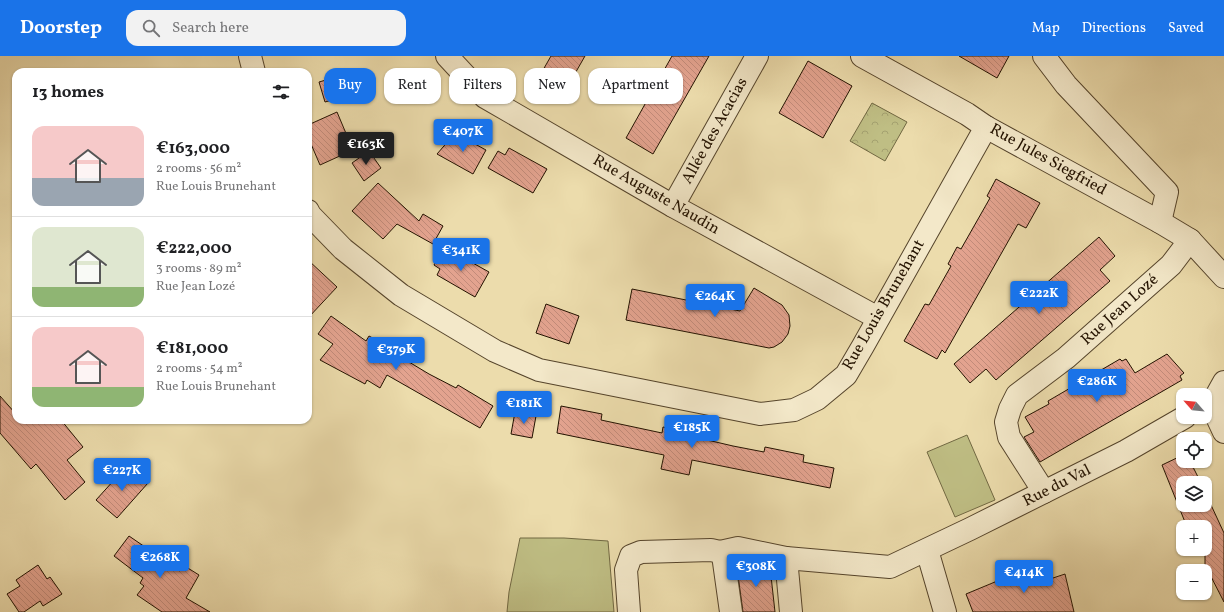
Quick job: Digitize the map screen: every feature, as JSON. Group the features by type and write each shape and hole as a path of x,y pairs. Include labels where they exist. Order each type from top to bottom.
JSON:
{"street":[{"path":"250,56 253,68"},
{"name":"Rue Auguste Naudin","path":"447,56 485,97 673,206 878,318"},
{"name":"Allée des Acacias","path":"673,206 757,56"},
{"name":"Rue Jules Siegfried","path":"862,56 967,114 986,127 1160,222 1190,240 1224,277"},
{"path":"1044,56 1066,85 1167,192 1160,222"},
{"name":"Rue Louis Brunehant","path":"312,217 342,249 401,295 495,351 539,370 760,414 794,410 817,399 846,375 986,127"},
{"name":"Rue Jean Lozé","path":"1044,492 1009,437 1006,422 1010,409 1017,395 1066,358 1171,265 1190,240"},
{"path":"1214,396 1217,417 1224,432"},
{"name":"Rue du Val","path":"629,612 626,570 631,556 641,552 711,550 721,554 738,548 786,558 890,567 1126,451 1176,422"},
{"path":"927,550 945,612"},
{"path":"721,554 731,612"},
{"path":"786,558 791,612"}],"green space":[{"path":"872,103 907,122 885,161 850,141"},
{"path":"967,435 995,500 955,517 927,452"},
{"path":"520,538 564,538 608,541 614,612 507,612 509,592"}],"building":[{"path":"551,56 585,56 578,68 544,68"},
{"path":"672,56 709,56 683,102 683,68 665,68"},
{"path":"959,56 1009,56 997,78"},
{"path":"808,61 852,86 823,138 779,113"},
{"path":"324,81 324,99 319,82"},
{"path":"645,104 682,104 653,154 626,138"},
{"path":"337,112 353,150 320,165 312,146 312,123"},
{"path":"457,131 464,138 486,150 473,174 437,154"},
{"path":"509,148 547,169 533,193 488,168 498,151 505,155"},
{"path":"369,151 381,168 364,181 352,163"},
{"path":"996,179 1040,203 1026,228 1018,224 945,353 942,350 937,359 904,341 925,304 929,305 951,266 948,264 957,247 961,249 990,198 987,196"},
{"path":"378,183 419,221 423,214 443,226 433,244 397,224 383,239 352,211"},
{"path":"1099,237 1115,256 1100,270 1110,281 996,380 986,369 970,383 954,364"},
{"path":"444,247 489,272 475,297 437,275 440,269 434,265"},
{"path":"312,264 337,287 312,314"},
{"path":"754,288 782,305 789,315 790,326 788,334 782,342 774,347 769,348 626,320 632,289 740,311"},
{"path":"546,304 579,316 569,344 536,333"},
{"path":"331,316 366,341 369,336 406,356 404,359 429,374 456,388 458,385 493,406 480,428 387,375 380,388 367,380 365,384 320,360 333,344 318,334"},
{"path":"1167,354 1184,373 1180,376 1182,380 1040,462 1024,437 1034,432 1025,417 1049,404 1048,401 1120,359 1122,361 1126,359 1135,373"},
{"path":"0,396 12,410 12,424 64,424 83,447 67,460 85,482 65,500 36,464 31,469 0,433"},
{"path":"561,406 602,414 601,420 662,433 663,427 704,436 703,439 733,446 764,452 765,447 804,455 803,462 834,468 830,488 692,460 689,475 661,469 664,455 557,433"},
{"path":"515,412 536,416 532,438 511,434"},
{"path":"1176,458 1176,468 1194,468 1198,476 1176,476 1176,500 1162,465"},
{"path":"129,467 148,483 117,518 96,500 115,479 117,480"},
{"path":"1212,507 1224,533 1224,602 1212,579 1212,564 1205,564 1205,556 1212,556 1212,520 1184,520 1181,512 1212,512"},
{"path":"129,536 180,571 183,565 199,575 186,598 210,612 162,612 137,595 144,586 140,583 143,578 114,556"},
{"path":"736,561 770,567 775,612 743,612"},
{"path":"1043,562 1050,579 1065,574 1074,612 973,612 966,594"},
{"path":"38,565 47,579 50,577 62,594 43,606 40,601 24,612 19,612 7,594 20,586 16,580"}]}
